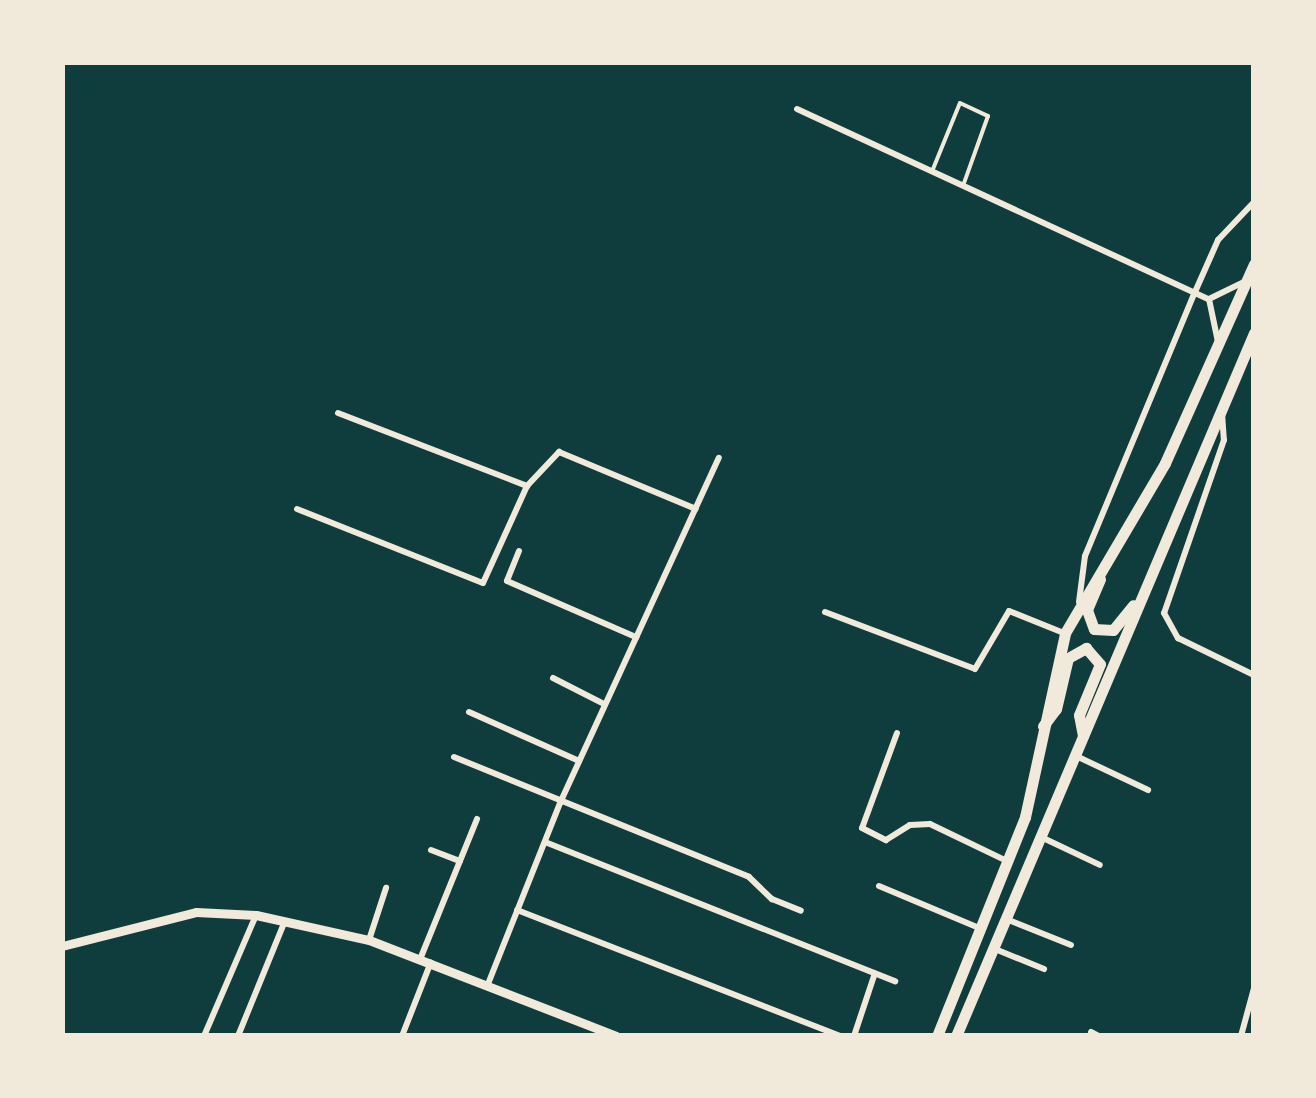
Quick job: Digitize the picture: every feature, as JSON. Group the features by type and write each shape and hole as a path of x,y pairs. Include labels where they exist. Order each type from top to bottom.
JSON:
{"highway":[{"path":"937,1036 1025,817 1065,633 1079,602 1165,463 1254,264"},
{"path":"956,1036 1254,333"},
{"path":"1109,556 1087,610 1094,629 1118,625 1152,579"},
{"path":"1042,728 1056,710 1068,658 1086,648 1100,664 1079,716 1082,736"}],"street":[{"path":"796,109 1209,299"},
{"path":"1079,602 1085,556 1195,292 1218,240 1254,202"},
{"path":"1209,299 1247,280"},
{"path":"1209,299 1218,344"},
{"path":"1222,406 1224,440 1164,613 1178,638 1254,675"},
{"path":"338,414 528,486"},
{"path":"297,509 483,583 528,486 559,452 696,509"},
{"path":"488,984 560,803 719,458"},
{"path":"519,552 508,581 636,637"},
{"path":"825,612 969,668 980,668 1009,612 1065,633"},
{"path":"554,678 604,704"},
{"path":"469,712 579,761"},
{"path":"896,733 862,828 886,840 910,825 930,824 1008,861"},
{"path":"454,756 560,803 749,876 772,899 801,912"},
{"path":"1074,756 1148,790"},
{"path":"402,1036 477,819"},
{"path":"1040,836 1100,865"},
{"path":"545,842 895,981"},
{"path":"431,850 460,861"},
{"path":"880,886 980,928"},
{"path":"369,940 386,888"},
{"path":"516,910 840,1036"},
{"path":"62,946 196,912 256,915 369,940 426,959 616,1036"},
{"path":"204,1036 256,915"},
{"path":"1006,919 1071,945"},
{"path":"238,1036 286,920"},
{"path":"994,948 1044,969"},
{"path":"854,1036 875,973"},
{"path":"1241,1036 1254,988"},
{"path":"1090,1032 1099,1036"}],"lane":[{"path":"932,169 960,103 988,116 964,183"}]}
